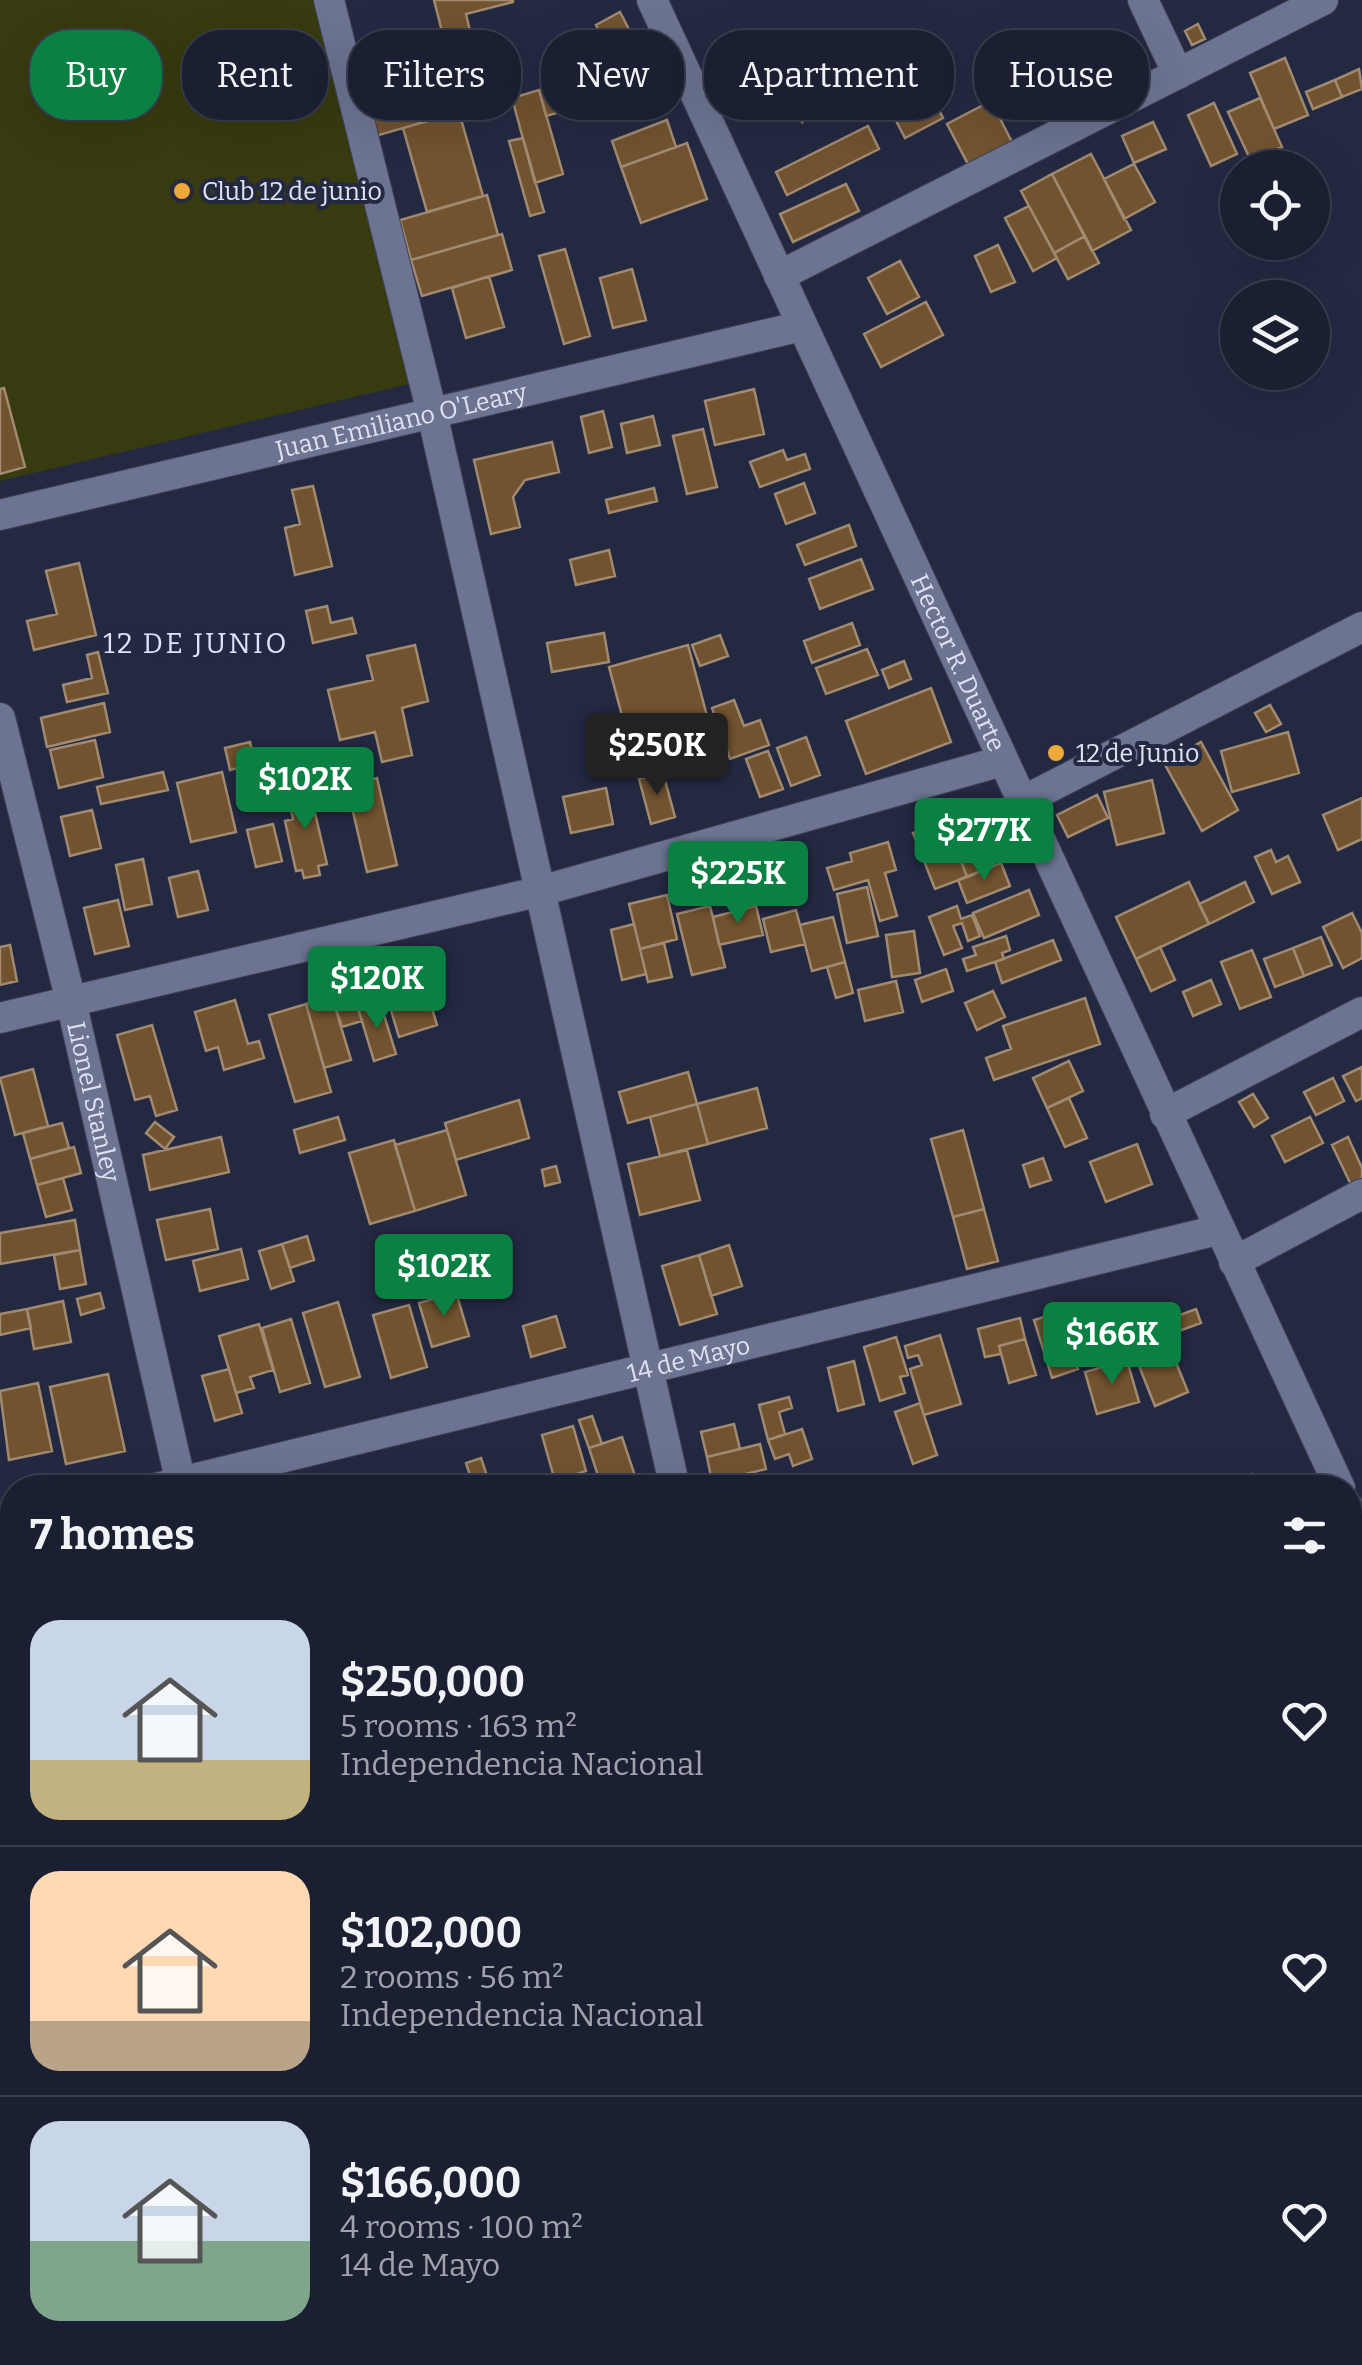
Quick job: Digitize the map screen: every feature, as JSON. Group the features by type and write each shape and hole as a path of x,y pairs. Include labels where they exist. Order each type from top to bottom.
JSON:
{"street":[{"path":"329,0 432,413 671,1475"},
{"name":"Hector R. Duarte","path":"652,0 1334,1475"},
{"path":"1143,0 1178,74"},
{"path":"779,276 1323,0"},
{"name":"Juan Emiliano O'Leary","path":"0,515 802,326"},
{"path":"1021,802 1362,627"},
{"name":"Lionel Stanley","path":"0,718 72,1000 171,1475"},
{"path":"0,1018 537,892 1002,762"},
{"path":"1164,1114 1362,1012"},
{"path":"1234,1262 1362,1194"},
{"name":"14 de Mayo","path":"214,1475 1218,1230"}],"green space":[{"name":"Club 12 de junio","path":"0,0 316,0 324,30 182,30 182,120 328,120 328,47 413,383 0,481"}],"building":[{"path":"434,0 513,0 466,14 470,30 442,30"},
{"path":"620,12 629,30 599,30 596,25"},
{"path":"1198,24 1205,39 1192,45 1185,31"},
{"path":"1285,58 1308,115 1274,129 1250,73"},
{"path":"1359,69 1362,89 1342,97 1335,80"},
{"path":"1335,80 1342,97 1313,109 1306,92"},
{"path":"539,90 541,120 548,120 563,174 535,183 518,120 521,120 521,95"},
{"path":"1260,98 1282,147 1246,150 1228,112"},
{"path":"1214,103 1235,150 1220,150 1220,162 1211,166 1188,115"},
{"path":"974,110 974,120 1001,120 1013,144 969,166 947,124"},
{"path":"367,120 431,120 372,137"},
{"path":"431,120 461,120 483,196 427,212 403,128"},
{"path":"667,120 676,147 621,167 612,141"},
{"path":"896,120 939,120 905,138"},
{"path":"1153,122 1166,149 1134,163 1122,136"},
{"path":"868,126 879,149 787,195 776,172"},
{"path":"523,138 544,212 530,216 509,141"},
{"path":"687,143 707,199 641,223 621,167"},
{"path":"1091,154 1131,230 1092,251 1052,174"},
{"path":"1134,164 1155,202 1124,219 1104,179"},
{"path":"1052,174 1085,236 1054,253 1021,191"},
{"path":"846,184 859,211 793,242 780,214"},
{"path":"487,195 498,235 411,260 400,220"},
{"path":"1029,206 1057,258 1033,271 1005,218"},
{"path":"502,234 512,270 422,296 411,260"},
{"path":"1085,236 1099,263 1068,279 1054,253"},
{"path":"998,245 1015,282 991,292 975,256"},
{"path":"565,249 590,336 564,344 539,256"},
{"path":"900,261 919,297 887,314 868,278"},
{"path":"632,269 646,320 613,328 600,278"},
{"path":"489,276 504,327 466,338 452,288"},
{"path":"926,302 943,335 881,367 864,334"},
{"path":"4,388 25,467 0,474 0,389"},
{"path":"754,389 764,434 715,445 705,401"},
{"path":"603,411 612,447 589,453 581,417"},
{"path":"653,416 660,445 627,453 621,424"},
{"path":"703,429 717,487 687,494 673,436"},
{"path":"552,442 559,472 525,480 513,497 520,527 491,534 474,460"},
{"path":"783,450 787,460 805,454 810,469 760,487 750,462"},
{"path":"804,483 815,513 786,524 775,494"},
{"path":"313,486 332,566 295,575 285,528 300,524 292,490"},
{"path":"654,488 657,501 609,513 606,500"},
{"path":"849,525 856,546 805,565 797,545"},
{"path":"609,550 615,576 576,585 570,560"},
{"path":"861,559 873,589 820,609 809,579"},
{"path":"79,563 96,635 34,650 27,621 57,614 46,571"},
{"path":"327,606 331,623 352,618 356,633 313,643 306,611"},
{"path":"852,623 860,645 812,663 804,641"},
{"path":"604,633 609,662 552,672 547,643"},
{"path":"720,635 728,656 700,666 692,645"},
{"path":"415,645 428,701 402,708 412,755 382,762 375,732 340,740 328,690 373,680 367,656"},
{"path":"688,645 718,757 639,779 609,667"},
{"path":"867,649 878,675 826,694 816,668"},
{"path":"98,652 108,693 67,702 63,685 92,678 87,655"},
{"path":"904,661 911,679 889,688 882,670"},
{"path":"931,688 951,742 866,774 846,721"},
{"path":"734,700 744,726 760,720 769,745 730,759 712,708"},
{"path":"104,703 110,732 47,747 41,718"},
{"path":"1270,705 1281,724 1266,732 1255,713"},
{"path":"1288,732 1299,773 1232,792 1221,751"},
{"path":"806,737 820,775 791,786 777,748"},
{"path":"95,740 103,777 59,788 50,750"},
{"path":"250,742 262,795 252,798 245,766 230,770 225,748"},
{"path":"1201,742 1238,810 1202,831 1164,763"},
{"path":"768,751 783,789 760,797 746,759"},
{"path":"163,772 168,790 101,804 97,787"},
{"path":"222,772 236,832 191,842 177,783"},
{"path":"663,773 675,817 651,824 639,779"},
{"path":"377,778 397,865 367,872 347,786"},
{"path":"1152,780 1164,833 1117,845 1104,792"},
{"path":"308,783 327,864 318,866 320,875 304,878 302,870 296,871 285,821 293,819 286,789"},
{"path":"606,788 613,824 571,833 563,797"},
{"path":"1097,795 1108,818 1068,837 1057,815"},
{"path":"1362,798 1362,839 1338,850 1323,815"},
{"path":"92,810 101,848 70,856 61,817"},
{"path":"981,810 990,832 955,845 947,824"},
{"path":"946,820 967,877 935,889 913,833"},
{"path":"273,824 282,861 256,867 247,830"},
{"path":"990,832 1001,863 967,877 955,845"},
{"path":"888,842 896,870 885,873 897,916 880,921 868,880 834,890 827,868 852,861 850,853"},
{"path":"1271,850 1276,862 1288,856 1300,882 1272,894 1255,857"},
{"path":"143,859 152,904 125,910 116,865"},
{"path":"1001,863 1010,886 967,903 958,880"},
{"path":"198,871 208,910 178,917 169,878"},
{"path":"1189,882 1209,924 1136,959 1116,917"},
{"path":"1245,882 1254,902 1209,924 1199,904"},
{"path":"867,887 878,936 847,943 837,894"},
{"path":"1029,890 1039,915 984,938 973,913"},
{"path":"667,895 677,939 640,949 629,904"},
{"path":"118,900 129,946 95,954 84,908"},
{"path":"710,906 725,967 692,975 677,914"},
{"path":"756,906 763,935 719,945 713,917"},
{"path":"957,906 961,919 972,915 980,936 968,941 962,923 953,926 962,948 944,955 929,917"},
{"path":"796,910 805,944 771,952 763,919"},
{"path":"1352,913 1362,933 1362,958 1343,968 1323,927"},
{"path":"833,917 845,962 812,971 800,925"},
{"path":"634,924 646,974 622,980 611,930"},
{"path":"914,931 920,973 892,977 886,935"},
{"path":"1006,936 1010,950 1002,953 1004,959 967,971 963,959 976,955 973,947"},
{"path":"1321,937 1332,965 1304,976 1293,948"},
{"path":"1053,940 1061,960 1002,983 995,962"},
{"path":"664,943 672,977 648,982 640,949"},
{"path":"10,945 17,981 0,985 0,947"},
{"path":"1160,947 1175,980 1151,991 1136,959"},
{"path":"1293,948 1304,976 1275,987 1264,959"},
{"path":"1252,950 1271,997 1240,1009 1221,962"},
{"path":"845,962 853,993 836,998 827,967"},
{"path":"946,969 953,991 922,1002 915,980"},
{"path":"1211,980 1221,1004 1193,1016 1183,992"},
{"path":"896,981 903,1012 865,1021 858,990"},
{"path":"425,985 437,1025 399,1037 387,997"},
{"path":"993,991 1005,1017 977,1030 965,1003"},
{"path":"332,997 351,1060 324,1068 306,1004"},
{"path":"354,997 362,1021 342,1027 334,1003"},
{"path":"1085,998 1100,1044 994,1080 986,1058 1011,1049 1003,1026"},
{"path":"235,1000 248,1044 259,1041 264,1058 224,1070 218,1047 206,1051 195,1012"},
{"path":"380,1002 396,1054 374,1061 358,1008"},
{"path":"306,1004 331,1092 295,1102 269,1015"},
{"path":"152,1025 177,1110 156,1116 150,1096 135,1100 117,1035"},
{"path":"1069,1061 1083,1091 1047,1108 1033,1078"},
{"path":"1362,1067 1362,1098 1356,1101 1343,1076"},
{"path":"33,1069 48,1126 15,1135 0,1078"},
{"path":"688,1072 697,1104 628,1123 619,1092"},
{"path":"1333,1078 1344,1101 1316,1115 1304,1092"},
{"path":"757,1088 767,1128 708,1144 697,1104"},
{"path":"1253,1094 1268,1118 1254,1127 1239,1102"},
{"path":"1069,1098 1087,1138 1065,1147 1047,1108"},
{"path":"519,1100 529,1138 456,1160 445,1123"},
{"path":"697,1104 708,1144 660,1156 650,1117"},
{"path":"338,1117 345,1140 300,1153 294,1130"},
{"path":"1310,1117 1323,1143 1285,1162 1272,1136"},
{"path":"155,1122 174,1137 165,1149 146,1133"},
{"path":"62,1123 69,1148 30,1159 23,1133"},
{"path":"447,1130 466,1195 415,1211 395,1145"},
{"path":"963,1130 984,1209 953,1217 931,1139"},
{"path":"221,1137 229,1172 150,1190 143,1155"},
{"path":"1348,1137 1362,1168 1362,1183 1352,1187 1332,1145"},
{"path":"394,1140 415,1211 370,1224 349,1153"},
{"path":"1137,1144 1152,1184 1106,1202 1090,1162"},
{"path":"74,1147 81,1173 37,1185 30,1159"},
{"path":"687,1150 700,1200 640,1215 628,1164"},
{"path":"1043,1158 1051,1180 1030,1187 1023,1165"},
{"path":"556,1166 560,1182 545,1186 542,1170"},
{"path":"63,1178 72,1210 46,1217 37,1185"},
{"path":"210,1209 218,1249 166,1260 157,1220"},
{"path":"984,1209 998,1261 967,1269 953,1217"},
{"path":"75,1220 80,1250 0,1264 0,1233"},
{"path":"307,1236 314,1260 290,1268 282,1244"},
{"path":"282,1244 294,1281 271,1289 259,1251"},
{"path":"729,1245 742,1286 711,1296 699,1255"},
{"path":"241,1249 248,1279 200,1291 193,1261"},
{"path":"80,1250 86,1284 60,1289 54,1255"},
{"path":"699,1255 717,1314 680,1325 662,1266"},
{"path":"456,1292 469,1336 432,1347 419,1303"},
{"path":"100,1293 104,1308 81,1315 77,1299"},
{"path":"63,1301 71,1342 34,1349 27,1309"},
{"path":"338,1302 360,1377 325,1387 303,1313"},
{"path":"409,1305 427,1367 391,1378 373,1315"},
{"path":"27,1309 31,1328 0,1335 0,1314"},
{"path":"1196,1309 1201,1323 1171,1334 1166,1320"},
{"path":"1060,1312 1078,1369 1052,1378 1034,1320"},
{"path":"556,1316 565,1347 531,1357 523,1326"},
{"path":"1020,1318 1025,1339 999,1346 1001,1354 985,1357 978,1329"},
{"path":"1158,1318 1188,1392 1155,1406 1125,1331"},
{"path":"291,1319 310,1383 280,1392 262,1328"},
{"path":"259,1324 273,1370 250,1377 254,1388 236,1393 219,1336"},
{"path":"940,1335 961,1404 924,1415 910,1369 922,1365 918,1355 908,1358 905,1346"},
{"path":"896,1337 908,1375 900,1377 905,1393 880,1401 864,1347"},
{"path":"1025,1339 1036,1375 1009,1383 999,1346"},
{"path":"1127,1360 1139,1402 1097,1414 1085,1372"},
{"path":"854,1361 864,1404 838,1411 828,1368"},
{"path":"229,1369 242,1413 215,1421 202,1376"},
{"path":"108,1374 125,1451 66,1464 50,1387"},
{"path":"38,1383 52,1451 9,1460 0,1391"},
{"path":"789,1397 792,1408 779,1412 785,1434 768,1440 759,1405"},
{"path":"920,1403 937,1455 913,1464 895,1412"},
{"path":"592,1416 602,1444 589,1448 579,1420"},
{"path":"734,1424 740,1449 707,1457 701,1432"},
{"path":"573,1426 586,1471 553,1475 542,1435"},
{"path":"802,1429 812,1459 793,1466 789,1454 775,1459 768,1440"},
{"path":"622,1437 635,1475 598,1475 589,1448"},
{"path":"760,1444 766,1469 741,1475 711,1475 707,1457"},
{"path":"481,1458 487,1475 470,1475 466,1463"}],"place":[{"name":"Club 12 de junio","path":"182,191"},
{"name":"12 de Junio","path":"1056,753"}],"district":[{"name":"12 DE JUNIO","path":"196,643"}]}
